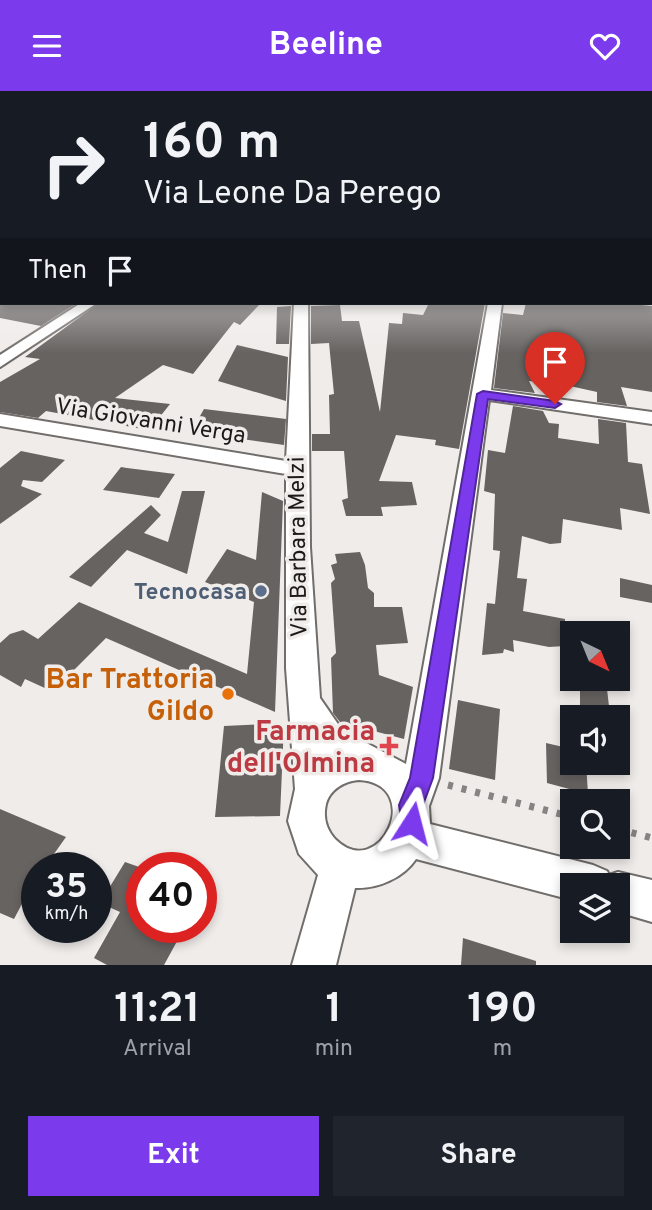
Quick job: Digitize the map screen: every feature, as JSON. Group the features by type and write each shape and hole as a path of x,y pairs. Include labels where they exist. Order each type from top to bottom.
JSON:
{"street":[{"path":"0,362 87,305"},
{"name":"Via Barbara Melzi","path":"301,305 295,469 301,698 313,790 307,809 309,831 316,846 341,866"},
{"path":"314,965 341,866 357,870 373,869 388,863 413,807 483,394 495,305"},
{"path":"483,394 652,418"},
{"name":"Via Giovanni Verga","path":"0,420 295,469"},
{"path":"301,698 330,741 394,777 413,807 565,873"},
{"path":"313,790 335,768 349,764 367,764"},
{"path":"630,895 652,901"}],"path":[{"path":"413,807 560,816"},
{"path":"630,832 652,838"}],"building":[{"path":"0,305 74,305 41,326 0,318"},
{"path":"96,305 259,305 240,325 234,322 193,374 163,365 115,398 170,404 155,423 147,422 142,429 46,411 38,418 0,412 0,382 40,359 25,357"},
{"path":"340,305 342,321 359,321 380,412 389,323 402,324 403,313 423,315 428,305 485,305 459,449 435,445 436,440 396,435 379,481 412,482 417,505 381,507 383,516 346,516 342,500 348,498 344,451 312,451 312,434 330,434 329,395 334,394 329,343 311,344 311,306"},
{"path":"526,305 652,306 652,392 621,387 627,406 597,402 597,392 570,386 529,381 535,393 494,388 503,313 523,315"},
{"path":"291,306 289,344 276,344 277,307"},
{"path":"237,345 288,357 286,401 218,381"},
{"path":"513,406 543,411 549,423 559,424 558,438 599,444 598,419 626,423 628,462 642,464 650,514 620,508 622,530 563,519 561,543 550,544 522,536 517,578 527,579 523,611 565,619 560,621 560,646 549,647 513,640 514,652 504,649 503,653 482,655 487,603 495,604 500,551 493,550 495,494 484,491 488,450 505,453"},
{"path":"204,409 286,419 284,445 191,432"},
{"path":"21,451 65,460 42,482 23,480 21,486 42,494 0,524 0,468"},
{"path":"121,467 175,474 159,498 103,490"},
{"path":"182,491 205,491 187,574 127,550 91,587 69,577 151,505 161,515 144,533 168,542"},
{"path":"262,492 283,501 275,712 106,638 58,686 52,683 47,689 25,679 21,687 0,675 0,643 10,634 23,630 38,639 79,602 247,674 254,602 205,582 227,549 256,560"},
{"path":"360,552 368,588 374,593 374,607 402,607 408,643 376,645 379,675 413,687 404,739 340,722 333,713 331,658 336,653 331,583 335,579 331,565 337,563 335,554"},
{"path":"620,578 652,585 652,603 620,597"},
{"path":"580,691 607,691 609,705 580,705"},
{"path":"458,700 500,709 495,780 449,769"},
{"path":"284,724 280,816 215,817 224,726"},
{"path":"546,743 560,746 560,775 587,775 588,789 569,789 547,783"},
{"path":"0,809 66,837 55,852 21,852 21,906 14,919 0,913"},
{"path":"126,862 126,943 176,943 164,965 107,965 94,958 102,943 112,943 112,926 120,912 112,908 112,883"},
{"path":"463,938 536,961 536,965 461,965"}],"place":[{"name":"Tecnocasa","path":"261,591"},
{"name":"Bar Trattoria Gildo","path":"228,694"},
{"name":"Farmacia dell'Olmina","path":"389,746"}],"route":[{"path":"412,823 411,805 421,778 483,394 555,404"}]}
